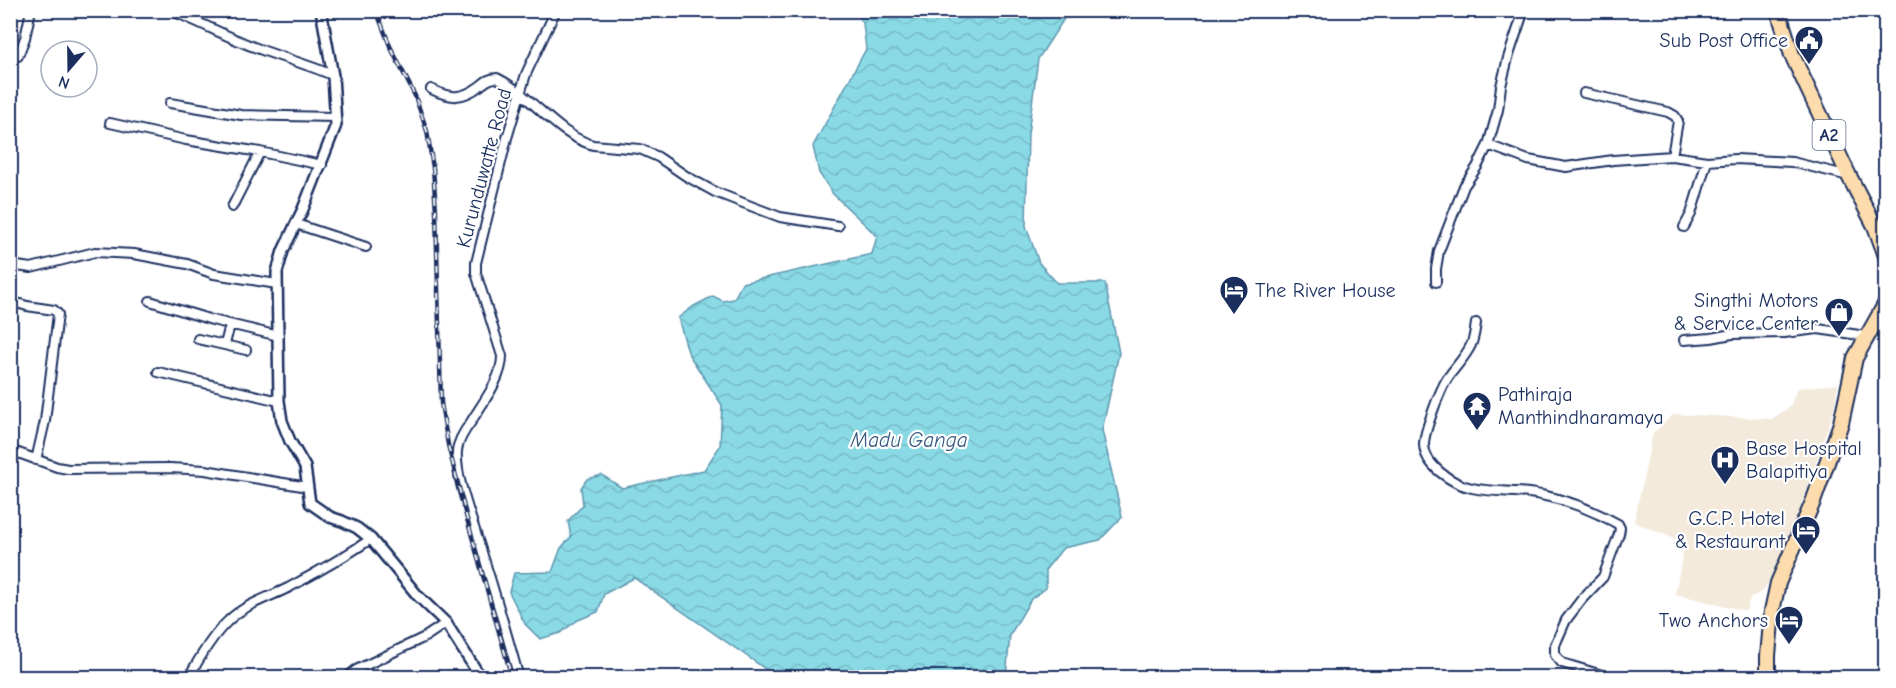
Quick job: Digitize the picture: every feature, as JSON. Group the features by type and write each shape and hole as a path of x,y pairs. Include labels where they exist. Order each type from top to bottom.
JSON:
{"highway":[{"name":"A2","path":"1775,11 1792,55 1875,226 1886,256"},
{"path":"1768,678 1775,592 1817,491 1841,423 1855,358 1886,303"}],"street":[{"path":"10,58 18,56 25,38 31,10"},
{"path":"169,10 195,15 226,36 332,75"},
{"path":"321,10 332,75 336,125 322,165 279,263 277,284 279,401 282,421 305,467 310,503 330,517 357,528 371,539 418,597 446,623 481,678"},
{"name":"Kurunduwatte Road","path":"519,678 465,497 459,473 457,450 462,435 502,367 502,356 476,273 476,263 507,138 526,74 556,10"},
{"path":"1436,282 1439,251 1464,186 1488,145 1498,110 1508,58 1524,10"},
{"path":"432,89 448,97 461,96 473,91 493,77 504,81 521,93 571,135 586,143 593,146 640,149 658,157 686,176 716,192 780,218 838,226"},
{"path":"1584,93 1668,112 1675,116 1678,121 1672,156"},
{"path":"170,103 241,116 335,117"},
{"path":"110,123 186,140 322,165"},
{"path":"1488,145 1528,160 1566,167 1613,160 1672,156 1707,160 1792,162 1849,176"},
{"path":"232,207 260,152"},
{"path":"1684,226 1691,214 1707,160"},
{"path":"296,224 366,247"},
{"path":"10,265 31,268 95,252 134,254 187,264 214,274 277,284"},
{"path":"10,301 54,310 58,314 45,422 36,460"},
{"path":"150,301 230,325 279,336"},
{"path":"1476,323 1472,344 1446,381 1434,412 1424,444 1428,459 1437,469 1461,484 1473,488 1543,495 1584,508 1618,524 1619,534 1603,577 1574,608 1555,645 1555,655 1562,663 1612,678"},
{"path":"225,344 230,325"},
{"path":"1684,340 1732,334 1784,333 1818,329 1866,336"},
{"path":"198,339 246,350"},
{"path":"158,372 279,401"},
{"path":"10,450 68,469 205,470 308,487"},
{"path":"189,678 218,632 237,614 249,605 345,556 371,539"},
{"path":"345,678 356,670 425,637 446,623"}],"shaded area":[{"name":"Base Hospital Balapitiya","path":"1838,384 1834,409 1785,554 1763,591 1750,598 1746,611 1675,594 1685,543 1634,522 1653,433 1674,414 1772,419 1790,407 1797,388"}],"water":[{"name":"Madu Ganga","path":"855,11 1069,11 1038,59 1028,134 1026,226 1039,263 1057,283 1105,283 1119,353 1102,430 1122,517 1100,540 1063,548 1046,569 1046,588 1031,599 1010,635 1006,677 777,677 634,578 604,594 598,612 578,620 560,633 540,639 525,624 509,592 514,573 552,572 561,548 571,537 568,521 583,505 581,488 587,479 602,475 622,488 704,470 720,446 722,405 689,355 678,318 713,296 723,301 734,299 742,283 872,254 877,236 833,194 819,173 813,146 866,49 863,23"}],"railway":[{"path":"376,10 390,46 415,96 427,131 433,168 436,211 441,403 448,445 467,519 512,678"}],"place":[{"name":"Sub Post Office","path":"1809,66"},
{"name":"The River House","path":"1234,316"},
{"name":"Singthi Motors & Service Center","path":"1839,338"},
{"name":"Pathiraja Manthindharamaya","path":"1477,432"},
{"name":"Base Hospital Balapitiya","path":"1725,486"},
{"name":"G.C.P. Hotel & Restaurant","path":"1806,556"},
{"name":"Two Anchors","path":"1789,646"}]}
